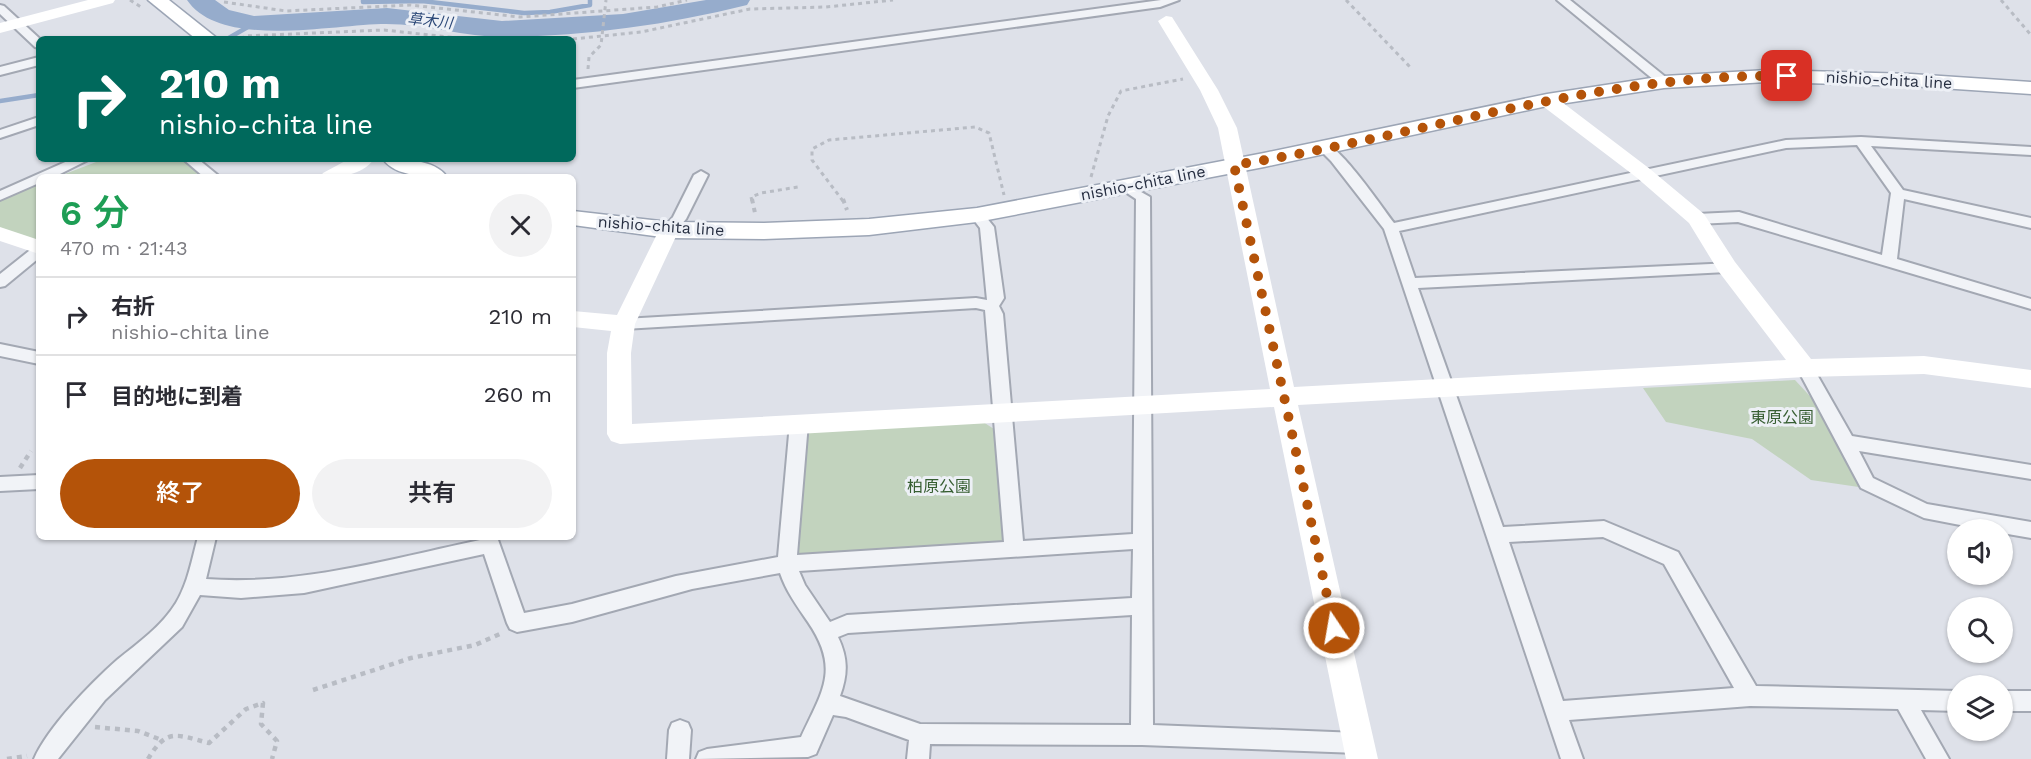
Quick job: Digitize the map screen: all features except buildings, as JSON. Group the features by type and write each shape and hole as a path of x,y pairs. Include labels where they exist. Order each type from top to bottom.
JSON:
{"main road":[{"path":"157,0 204,36"},
{"name":"nishio-chita line","path":"576,218 669,230 755,231 849,228 977,215 1324,147 1547,100 1664,82 1778,76 1911,80 2031,88"},
{"path":"401,162 429,174"}],"street":[{"path":"0,28 107,0"},
{"path":"576,84 1162,8 1173,0"},
{"path":"1563,0 1664,82"},
{"path":"0,8 36,41"},
{"path":"827,704 846,707 920,734 1142,735 1360,751 1234,165 1234,151 1216,100 1162,8"},
{"path":"0,71 36,62"},
{"path":"1547,100 1643,172 1697,219 1727,267 1805,368 1867,483 1924,511 2031,530"},
{"path":"0,134 36,122"},
{"path":"1391,228 1643,172 1786,144 1861,141 2031,151"},
{"path":"1861,141 1898,193 2031,223"},
{"path":"1324,147 1336,158 1391,228 1572,759"},
{"path":"50,174 76,162"},
{"path":"194,162 209,174"},
{"path":"336,174 358,162"},
{"path":"701,175 679,219 669,230 624,324 619,353 620,434 1805,368 1924,365 2031,379"},
{"path":"0,196 36,180"},
{"path":"1125,186 1143,197 1142,735"},
{"path":"1889,261 1898,193"},
{"path":"977,215 987,227 996,298 991,306"},
{"path":"1697,219 1739,217 2031,304"},
{"path":"0,234 36,248"},
{"path":"0,282 36,252"},
{"path":"1409,283 1727,267"},
{"path":"576,319 624,324 976,303 991,306"},
{"path":"991,306 995,314 1014,549"},
{"path":"0,350 36,357"},
{"path":"707,759 806,753 827,704 837,669 834,648 799,595 790,578 787,564 799,423"},
{"path":"1846,442 2031,472"},
{"path":"0,484 36,482"},
{"path":"1497,535 1604,529 1671,558 1750,696"},
{"path":"45,759 69,725 105,685 172,624 183,610 194,586 206,540"},
{"path":"194,586 241,590 304,585 489,541 517,623 544,620 582,611 692,580 787,564 1142,541"},
{"path":"825,633 847,624 1143,606"},
{"path":"1555,711 1750,696 1947,701"},
{"path":"1905,701 1938,759"},
{"path":"2013,701 2031,701"},
{"path":"678,759 680,730"},
{"path":"918,759 920,734"}],"path":[{"path":"588,82 589,57 601,45 603,38 606,0"},
{"path":"224,2 286,11 389,5 429,6 512,17 606,11 657,6 687,0"},
{"path":"576,39 603,38 694,22 750,9 826,7 892,0"},
{"path":"1346,0 1411,68"},
{"path":"2001,0 2031,35"},
{"path":"245,36 359,29 411,31 446,36"},
{"path":"1098,192 1091,174 1108,116 1121,91 1201,76"},
{"path":"849,228 848,211 842,197 813,165 811,156 813,147 818,143 829,140 975,127 982,129 989,133 1004,197 1011,208"},
{"path":"755,231 758,222 751,197 761,193 798,187"},
{"path":"314,690 424,654 492,640 517,623"},
{"path":"148,759 159,739 171,734 209,743 246,709 263,702 261,724 277,741 272,759"},
{"path":"69,725 138,731 159,739"}],"green space":[{"path":"96,162 194,162 205,170 196,174 65,174"},
{"path":"36,185 36,246 0,234 0,199"},
{"name":"東原公園","path":"1795,380 1858,448 1879,490 1811,480 1752,439 1666,422 1643,388"},
{"name":"柏原公園","path":"977,418 997,431 1014,549 794,556 804,433"}],"waterway":[{"name":"草木川","path":"199,0 220,15 253,24 387,16 502,29 623,22 691,11 738,0"},
{"path":"363,0 363,2 422,1 524,13 550,12 590,5 590,0"},
{"path":"232,36 253,24"},
{"path":"0,101 36,95"}],"route":[{"path":"1334,628 1234,165 1547,100 1664,82 1787,76"}]}
